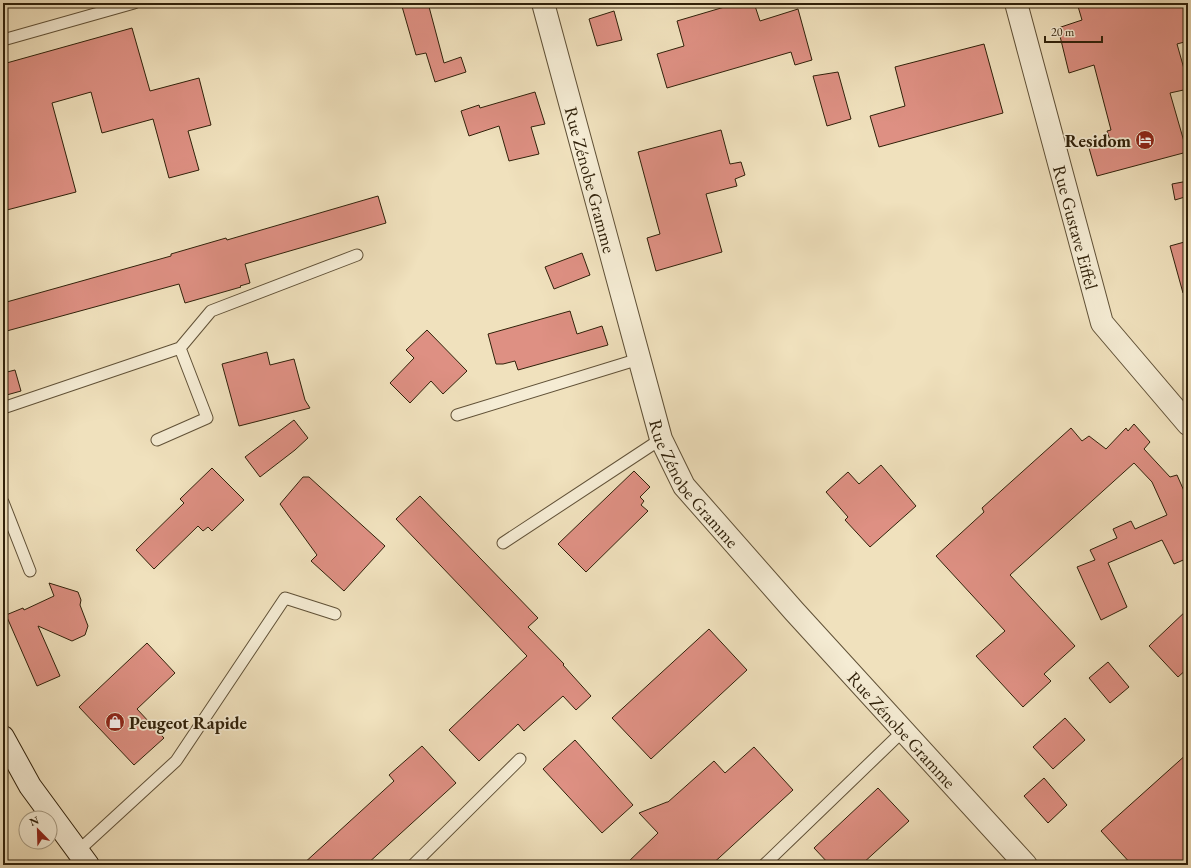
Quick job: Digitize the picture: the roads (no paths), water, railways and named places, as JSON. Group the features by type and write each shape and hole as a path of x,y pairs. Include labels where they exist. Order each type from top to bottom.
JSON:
{"street":[{"name":"Rue Zénobe Gramme","path":"542,3 661,439 684,486 794,610 1026,865"},
{"name":"Rue Gustave Eiffel","path":"1016,3 1102,323 1188,424"},
{"path":"3,737 30,786 83,858"}],"lane":[{"path":"3,40 134,3"},
{"path":"3,408 180,348 211,311 357,255"},
{"path":"157,440 208,418 180,348"},
{"path":"457,415 639,359"},
{"path":"503,543 661,439"},
{"path":"3,502 30,571"},
{"path":"83,858 176,761 284,598 335,614"},
{"path":"764,865 904,731"},
{"path":"413,865 520,759"}],"place":[{"name":"Residom","path":"1145,140"},
{"name":"Peugeot Rapide","path":"115,722"}]}
